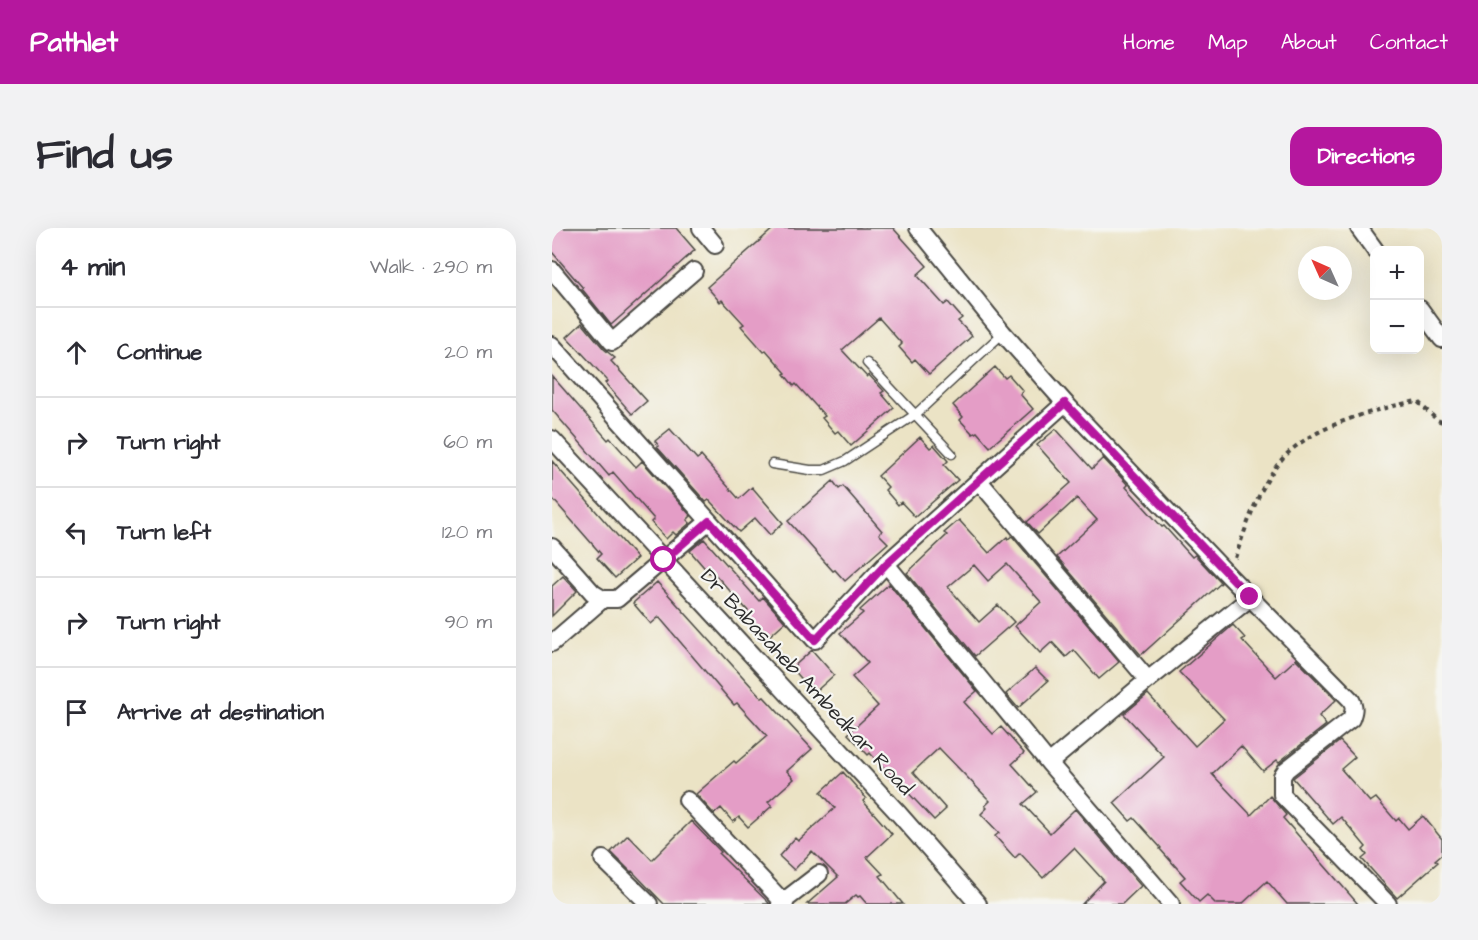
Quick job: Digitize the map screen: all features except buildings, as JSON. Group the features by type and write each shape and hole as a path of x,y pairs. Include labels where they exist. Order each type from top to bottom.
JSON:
{"street":[{"path":"701,228 716,245"},
{"path":"918,228 1065,403 1354,705 1351,719 1286,770 1282,776 1282,795 1388,904"},
{"path":"1359,228 1372,246"},
{"path":"552,270 612,342 694,271"},
{"path":"1424,316 1442,339"},
{"path":"552,345 815,640 886,564 1065,403"},
{"name":"Dr Babasaheb Ambedkar Road","path":"552,439 899,814 978,904"},
{"path":"979,480 1148,680"},
{"path":"552,547 593,593 603,599 617,599 709,521"},
{"path":"886,564 1049,763 1171,904"},
{"path":"1049,763 1250,597"},
{"path":"552,642 603,599"},
{"path":"687,800 783,903 819,874"},
{"path":"603,859 649,904"}],"lane":[{"path":"772,464 824,470 845,461 916,414 1004,333"},
{"path":"867,363 952,454"}],"path":[{"path":"1229,576 1244,532 1265,483 1282,459 1305,438 1388,406 1417,401 1442,422"}],"route":[{"path":"664,560 709,521 815,640 886,564 1065,403 1250,597"}]}
